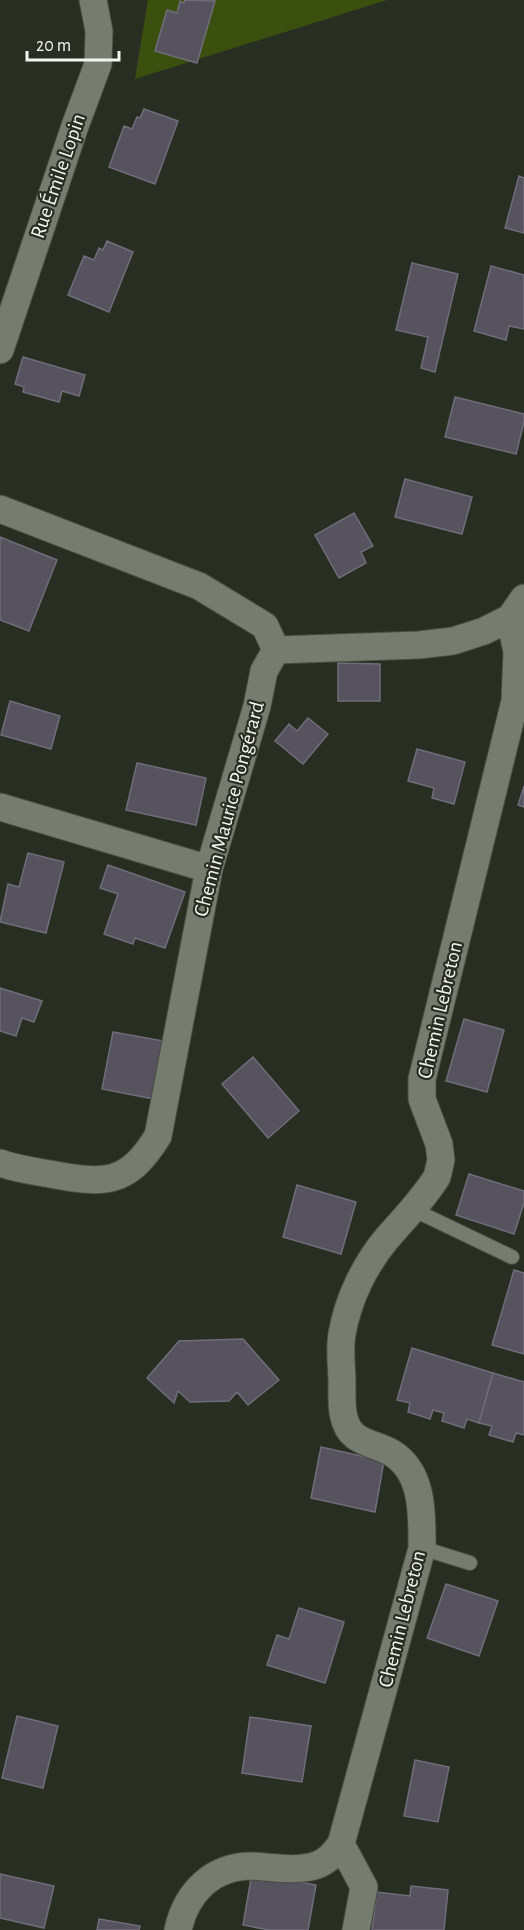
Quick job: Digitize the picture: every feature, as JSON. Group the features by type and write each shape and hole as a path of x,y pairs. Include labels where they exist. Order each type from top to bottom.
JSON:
{"street":[{"name":"Rue Émile Lopin","path":"0,350 98,64 99,32 93,0"},
{"path":"0,509 199,586 265,626 276,650 419,645 453,641 484,631 517,608"},
{"name":"Chemin Lebreton","path":"341,1844 422,1548 419,1491 409,1471 392,1453 355,1436 348,1428 342,1406 342,1336 353,1293 370,1262 437,1177 441,1160 440,1144 422,1099 422,1079 515,701 517,608"},
{"name":"Chemin Maurice Pongérard","path":"0,1163 89,1181 111,1179 130,1171 147,1155 158,1136 209,869 257,706 264,671 276,650"},
{"path":"0,807 209,869"},
{"path":"178,1930 189,1899 204,1882 224,1872 248,1866 303,1868 318,1865 332,1857 341,1844 364,1887 356,1930"}],"lane":[{"path":"412,1209 513,1257"},
{"path":"422,1548 470,1563"}],"green space":[{"path":"148,0 387,0 135,79"}],"building":[{"path":"185,0 215,1 197,63 155,51 167,10 177,13 180,1 184,3"},
{"path":"144,109 178,121 155,184 109,167 124,126 132,129 137,117 140,118"},
{"path":"519,176 524,178 524,233 505,228"},
{"path":"107,241 133,252 109,312 68,295 84,256 94,260 99,248 103,250"},
{"path":"412,263 458,274 435,372 421,368 428,337 396,330"},
{"path":"491,266 524,275 524,329 509,326 506,340 474,331"},
{"path":"23,357 85,375 79,396 62,391 59,402 23,392 24,387 15,384"},
{"path":"455,397 524,414 516,454 445,437"},
{"path":"405,479 472,497 462,534 395,517"},
{"path":"354,513 373,546 361,552 366,563 339,578 315,535"},
{"path":"0,537 57,560 29,631 0,620"},
{"path":"338,663 380,664 380,701 338,701"},
{"path":"10,701 60,716 51,749 1,735"},
{"path":"308,718 328,734 303,764 275,741 289,724 297,731"},
{"path":"417,749 465,762 454,804 432,798 434,788 408,781"},
{"path":"137,763 206,778 196,825 126,810"},
{"path":"524,786 524,807 518,805"},
{"path":"28,853 64,862 46,933 0,922 8,884 19,887"},
{"path":"108,865 185,892 165,948 135,938 133,944 104,934 118,894 100,888"},
{"path":"0,988 42,1001 34,1022 22,1018 16,1036 0,1031"},
{"path":"464,1019 504,1030 487,1092 446,1081"},
{"path":"113,1032 164,1041 154,1099 102,1089"},
{"path":"253,1057 299,1111 268,1138 222,1084"},
{"path":"469,1174 524,1191 524,1203 514,1234 456,1215"},
{"path":"297,1185 356,1202 341,1254 283,1237"},
{"path":"514,1270 524,1273 524,1354 492,1345"},
{"path":"243,1339 279,1380 248,1405 237,1392 229,1401 190,1402 178,1391 174,1403 147,1378 179,1341"},
{"path":"412,1348 493,1373 479,1423 467,1419 464,1428 442,1421 444,1413 433,1410 430,1419 408,1412 410,1403 397,1400"},
{"path":"493,1373 524,1382 524,1435 516,1433 513,1442 489,1435 492,1426 479,1423"},
{"path":"321,1447 384,1461 375,1512 311,1498"},
{"path":"446,1584 498,1601 479,1656 427,1638"},
{"path":"299,1608 344,1622 325,1683 267,1665 277,1635 289,1639"},
{"path":"17,1716 58,1726 43,1788 2,1778"},
{"path":"250,1717 311,1726 302,1782 242,1773"},
{"path":"415,1760 449,1767 438,1822 404,1816"},
{"path":"252,1873 316,1885 308,1930 269,1930 243,1925"},
{"path":"0,1874 54,1886 44,1928 0,1918"},
{"path":"411,1886 448,1890 444,1930 372,1930 377,1892 410,1896"},
{"path":"99,1919 140,1926 139,1930 97,1930"}]}
